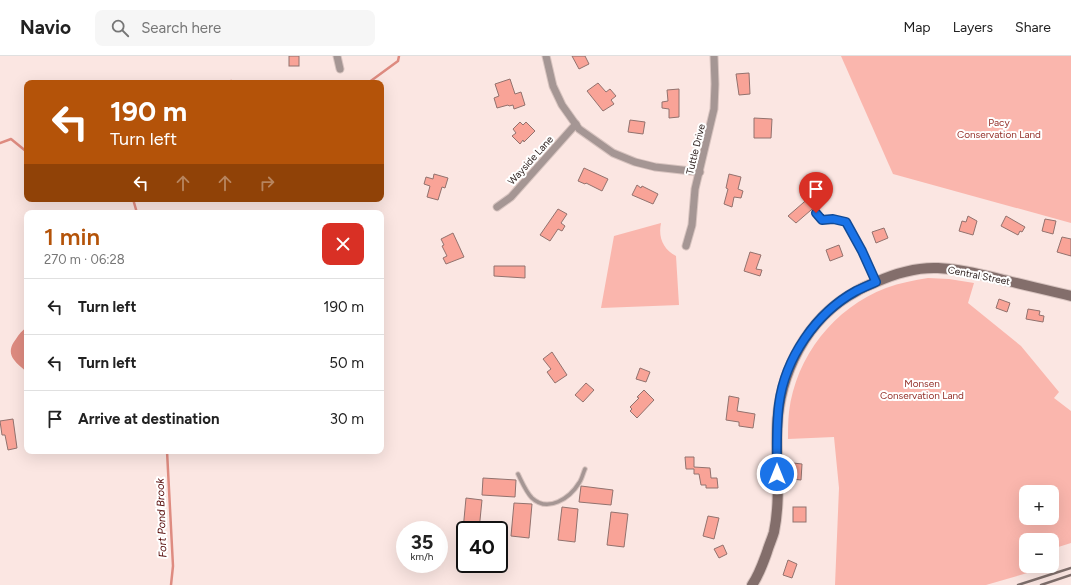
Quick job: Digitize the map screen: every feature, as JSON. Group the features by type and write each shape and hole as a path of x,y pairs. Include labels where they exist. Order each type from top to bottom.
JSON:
{"street":[{"path":"336,56 340,69"},
{"path":"546,56 553,86 562,105 579,129 613,153 628,159 655,167 700,172"},
{"name":"Tuttle Drive","path":"686,246 692,225 695,190 714,109 714,56"},
{"name":"Wayside Lane","path":"497,207 511,197 576,124"},
{"name":"Central Street","path":"752,585 764,562 774,532 778,495 777,429 784,385 790,367 806,337 828,312 856,291 895,274 915,269 949,269 978,274 1071,296"}],"lane":[{"path":"816,213 822,220 833,219 846,222 862,251 876,282"},
{"path":"518,474 523,486 533,498 541,503 550,505 571,494 580,483 585,469"}],"green space":[{"name":"Pacy Conservation Land","path":"841,56 1071,56 1071,223 893,174"},
{"path":"661,223 660,233 662,242 668,250 676,256 679,305 601,308 614,236"},
{"name":"Monsen Conservation Land","path":"928,278 949,279 974,283 968,303 1021,346 1059,392 1054,398 1071,411 1071,543 1059,547 1059,533 1019,533 1019,573 1028,573 986,585 835,585 839,488 834,437 788,439 789,412 793,391 809,353 834,321 867,297 891,286"}],"shaded area":[{"path":"24,330 24,369 15,361 11,353 13,344 19,334"}],"building":[{"path":"289,56 299,56 299,66 289,66"},
{"path":"572,56 585,56 589,64 579,69"},
{"path":"749,73 750,94 739,95 736,74"},
{"path":"510,79 515,94 521,92 525,105 514,109 513,105 497,108 494,98 499,96 495,84"},
{"path":"598,83 606,92 610,89 616,96 611,100 614,104 603,111 587,91"},
{"path":"679,89 679,117 669,118 669,109 662,108 662,102 668,101 667,90"},
{"path":"754,118 772,119 771,138 754,138"},
{"path":"630,120 645,122 643,134 628,132"},
{"path":"520,122 523,125 526,122 535,131 520,144 512,136 516,133 513,129"},
{"path":"584,168 608,179 602,191 586,183 585,184 578,181"},
{"path":"434,174 448,178 445,188 442,187 438,200 427,197 430,186 424,184 426,177 433,179"},
{"path":"729,174 741,177 738,189 743,191 741,198 734,197 732,207 724,204 728,189 726,188"},
{"path":"637,185 658,194 653,204 632,195"},
{"path":"811,196 818,204 796,223 788,216"},
{"path":"558,209 567,214 561,223 565,226 562,231 558,229 550,241 540,235"},
{"path":"968,216 977,221 973,235 959,231 962,221 966,222"},
{"path":"1006,216 1025,227 1022,232 1020,231 1018,235 1001,226"},
{"path":"1045,219 1056,221 1053,234 1042,231"},
{"path":"884,228 888,238 876,243 872,232"},
{"path":"453,233 464,257 446,264 443,258 447,256 442,246 444,245 441,239"},
{"path":"1062,237 1071,239 1071,256 1057,252"},
{"path":"839,245 843,256 830,261 826,250"},
{"path":"750,252 761,255 756,269 762,270 760,276 744,271"},
{"path":"494,266 525,266 525,278 494,276"},
{"path":"999,299 1010,303 1007,312 996,308"},
{"path":"1028,309 1040,311 1039,315 1044,316 1043,322 1026,319"},
{"path":"552,352 567,375 555,383 547,372 551,369 543,359"},
{"path":"640,368 650,372 646,382 636,379"},
{"path":"586,383 594,390 583,402 575,395"},
{"path":"644,390 654,400 637,418 630,411 632,409 630,407 639,398 637,397"},
{"path":"729,396 739,398 737,411 755,414 753,428 739,426 739,422 726,420"},
{"path":"13,419 17,448 8,450 5,435 2,435 0,421"},
{"path":"685,457 694,457 694,467 710,468 711,478 717,478 718,488 706,488 706,485 701,485 699,474 694,474 694,469 686,469"},
{"path":"793,463 802,464 801,480 792,479"},
{"path":"483,478 516,480 515,497 482,495"},
{"path":"581,486 613,490 611,505 579,502"},
{"path":"466,498 482,500 480,521 464,521"},
{"path":"514,503 532,504 529,538 511,536"},
{"path":"562,507 578,509 575,542 558,540"},
{"path":"793,507 806,507 806,522 793,522"},
{"path":"611,512 628,514 624,547 607,545"},
{"path":"708,516 719,518 714,539 703,536"},
{"path":"723,545 727,554 719,558 714,549"},
{"path":"788,560 797,564 792,578 783,575"}],"waterway":[{"path":"372,80 398,61 399,56"},
{"name":"Fort Pond Brook","path":"0,143 11,139 24,150"},
{"name":"Fort Pond Brook","path":"134,202 136,210"},
{"name":"Fort Pond Brook","path":"167,454 173,566 171,585"}],"railway":[{"path":"1018,585 1071,568"},
{"path":"1041,585 1071,575"}],"route":[{"path":"777,474 777,429 780,402 790,367 798,351 806,337 828,312 856,291 876,282 862,251 846,222 833,219 822,220 816,213"}]}
